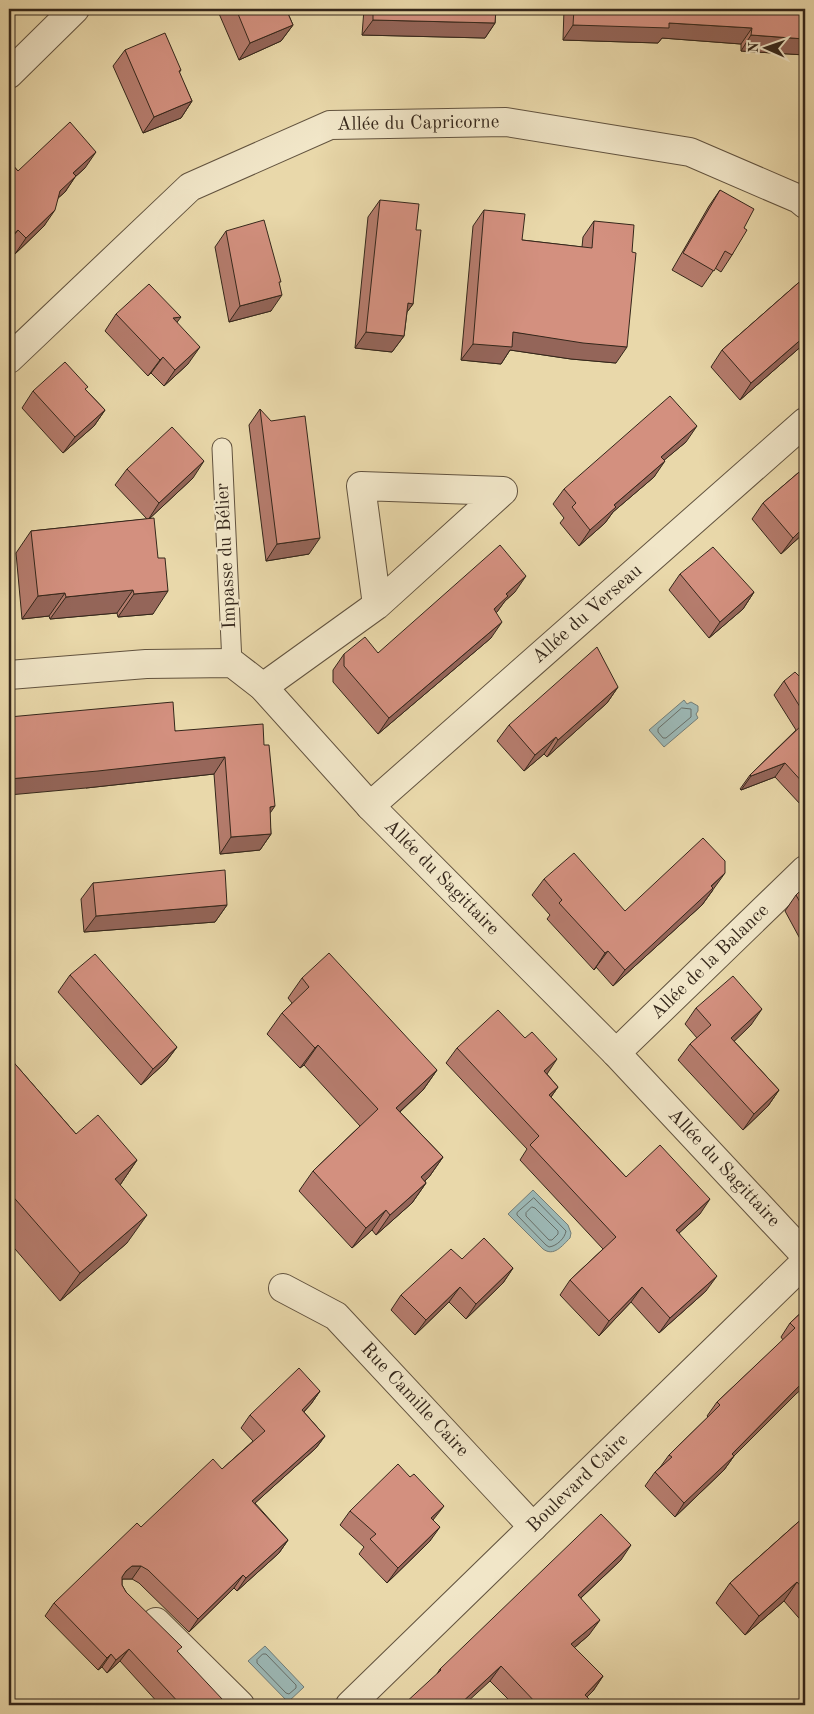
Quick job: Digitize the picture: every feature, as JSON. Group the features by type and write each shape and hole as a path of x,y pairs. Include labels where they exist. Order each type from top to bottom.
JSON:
{"street":[{"path":"9,74 75,9"},
{"name":"Allée du Capricorne","path":"9,359 190,187 330,125 506,122 690,152 799,198 805,204"},
{"name":"Allée du Verseau","path":"370,806 805,422"},
{"path":"262,687 377,605 503,491 361,486 377,605"},
{"path":"9,676 146,664 232,663"},
{"name":"Allée du Sagittaire","path":"232,663 262,687 370,806 616,1053 805,1255"},
{"name":"Allée de la Balance","path":"616,1053 805,870"},
{"name":"Boulevard Caire","path":"350,1705 805,1262"},
{"name":"Rue Camille Caire","path":"283,1288 336,1316 533,1527"},
{"path":"142,1608 240,1705"}],"lane":[{"name":"Impasse du Bélier","path":"222,448 232,663"}],"water":[{"path":"684,700 687,704 691,702 698,706 696,714 698,718 664,747 649,730"},
{"path":"533,1190 568,1225 571,1233 570,1238 561,1247 551,1252 543,1249 508,1214"},
{"path":"265,1646 304,1687 288,1702 248,1661"}],"building":[{"path":"236,9 286,9 293,25 250,43"},
{"path":"373,9 496,9 495,23 373,20"},
{"path":"574,9 805,9 805,39 751,35 752,28 669,23 669,28 573,25"},
{"path":"165,33 192,101 154,117 125,50"},
{"path":"70,122 96,152 73,173 76,176 60,191 55,210 26,238 18,230 9,238 9,161 18,171"},
{"path":"720,190 754,209 744,228 747,230 732,255 725,251 714,271 683,253"},
{"path":"380,200 419,204 416,230 421,230 413,304 408,303 404,336 366,332"},
{"path":"484,210 525,214 522,240 592,248 594,221 634,225 632,252 636,253 627,347 583,343 513,332 512,347 473,344"},
{"path":"264,220 281,282 279,282 282,295 240,306 226,231"},
{"path":"805,277 805,336 751,383 722,350"},
{"path":"149,284 181,317 173,318 200,347 175,370 163,357 160,360 116,314"},
{"path":"65,362 88,387 85,389 105,410 75,437 33,391"},
{"path":"670,396 697,426 661,457 665,461 614,505 616,507 590,530 572,507 576,503 564,489"},
{"path":"260,409 271,421 305,416 320,538 277,544"},
{"path":"172,427 204,461 159,503 127,469"},
{"path":"805,467 805,526 793,538 763,503"},
{"path":"154,518 158,558 165,558 168,591 134,594 133,590 66,597 65,593 38,596 31,531"},
{"path":"500,545 526,576 506,594 508,596 494,609 502,622 389,718 344,666 344,654 365,637 378,653"},
{"path":"713,547 754,592 720,622 680,574"},
{"path":"597,647 618,687 558,740 556,737 535,755 509,725"},
{"path":"795,672 805,682 805,715 784,681"},
{"path":"173,702 175,731 263,724 264,745 269,745 275,806 270,807 271,834 231,837 225,757 9,779 9,717"},
{"path":"805,722 805,785 785,763 750,775"},
{"path":"703,838 725,861 725,873 711,886 713,888 625,970 608,951 605,953 559,903 562,900 544,879 574,853 625,911"},
{"path":"225,870 227,905 96,916 93,883"},
{"path":"805,886 805,911 796,895"},
{"path":"329,953 437,1070 396,1108 443,1157 421,1177 426,1183 390,1215 386,1210 366,1228 313,1171 378,1109 318,1045 315,1048 282,1013 309,987 302,978"},
{"path":"95,954 177,1047 153,1069 70,975"},
{"path":"733,976 762,1009 731,1038 779,1090 754,1114 690,1044 711,1025 696,1008"},
{"path":"498,1010 525,1038 532,1032 557,1059 544,1071 558,1087 549,1095 626,1177 660,1145 710,1199 676,1230 717,1276 670,1318 642,1287 609,1321 570,1280 616,1237 530,1145 539,1136 457,1048"},
{"path":"9,1057 76,1134 98,1115 137,1160 115,1179 147,1215 80,1273 9,1192"},
{"path":"484,1238 513,1268 476,1304 460,1287 426,1320 401,1295 451,1249 462,1259"},
{"path":"805,1309 805,1380 732,1454 734,1456 684,1503 655,1472 672,1457 669,1455 720,1405 717,1402 795,1328 790,1323"},
{"path":"299,1368 320,1391 302,1410 325,1436 252,1501 288,1540 246,1578 243,1575 198,1619 148,1570 141,1566 132,1566 122,1577 122,1585 126,1592 182,1647 177,1651 223,1700 217,1705 181,1705 129,1649 116,1660 111,1654 107,1658 54,1603 137,1523 141,1527 213,1459 222,1469 265,1431 250,1415"},
{"path":"398,1464 410,1477 414,1474 444,1506 431,1518 440,1527 398,1568 370,1539 376,1534 350,1511"},
{"path":"601,1514 631,1545 578,1595 600,1620 571,1644 603,1676 585,1695 595,1705 538,1705 501,1666 459,1705 403,1705 441,1670"},
{"path":"805,1516 805,1591 797,1582 759,1616 730,1583"}]}
